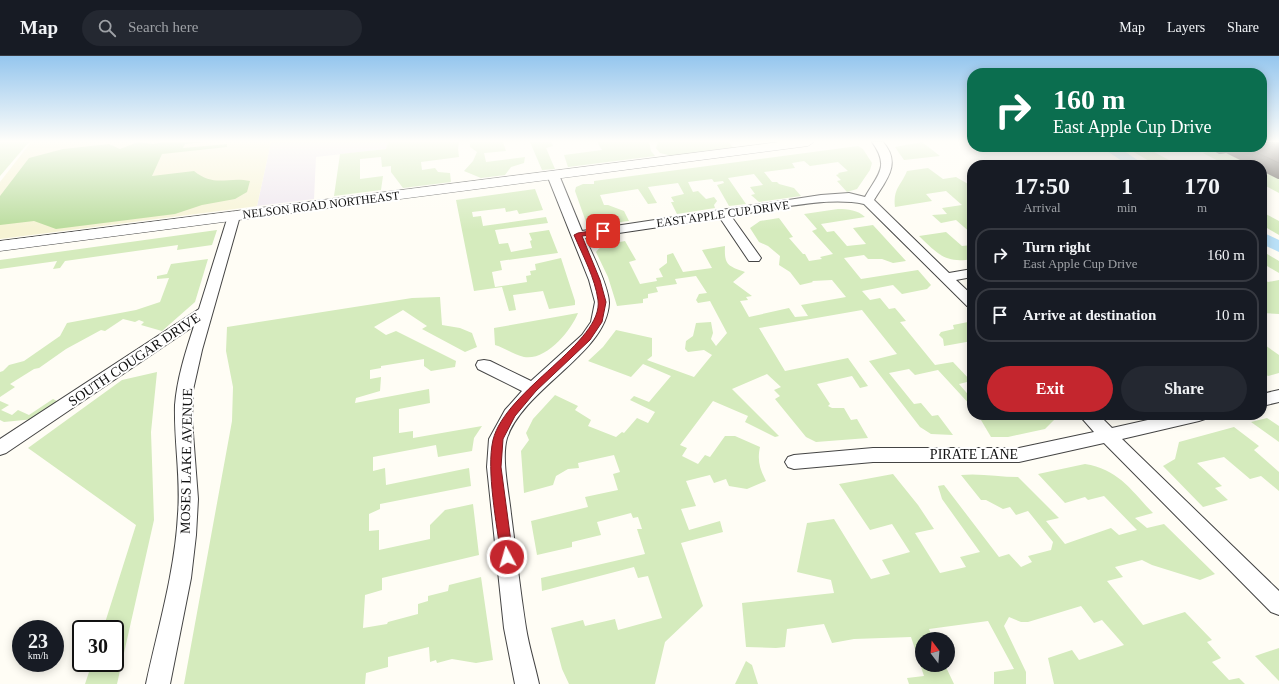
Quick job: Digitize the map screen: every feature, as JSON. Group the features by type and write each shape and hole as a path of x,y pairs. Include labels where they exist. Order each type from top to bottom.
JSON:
{"street":[{"name":"NELSON ROAD NORTHEAST","path":"0,246 582,171"},
{"path":"885,171 868,201 967,298"},
{"path":"527,684 515,628 496,467 498,439 511,414 533,389 587,338 598,322 602,302 596,280 553,175"},
{"name":"EAST APPLE CUP DRIVE","path":"578,235 821,199 849,197 868,201"},
{"path":"724,214 754,258"},
{"name":"SOUTH COUGAR DRIVE","path":"0,448 206,311 234,216"},
{"path":"945,278 967,274"},
{"name":"MOSES LAKE AVENUE","path":"158,684 180,576 188,514 187,460 184,426 185,391 206,311"},
{"path":"484,366 533,389"},
{"path":"1267,399 1279,396"},
{"path":"1093,420 1279,605"},
{"name":"PIRATE LANE","path":"794,462 873,455 1020,455 1178,420"}],"shaded area":[{"path":"8,171 265,171 257,206 0,239 0,182"},
{"path":"265,171 315,171 314,199 257,206"}],"green space":[{"path":"19,171 154,171 152,176 194,171 209,179 250,181 247,192 235,199 202,205 175,214 56,229 34,221 0,225 0,196"},
{"path":"338,171 360,171 360,179 383,176 381,190 334,196"},
{"path":"437,171 450,173 451,182 403,188 391,172"},
{"path":"465,171 508,171 505,175 481,178"},
{"path":"667,171 769,171 764,172 772,182 777,182 779,184 794,188 801,196 759,202 751,195 755,194 750,187 763,185 754,174 728,178 746,204 729,206 717,185 724,183 723,181 714,182 712,179 688,182 693,192 698,191 706,199 714,197 717,201 714,205 715,208 677,214 671,202 674,202 671,197 684,194 678,183 648,187 657,203 648,204 638,189 600,195 604,205 624,211 629,221 596,225 586,222 575,191 576,187 583,184 594,184 594,181"},
{"path":"846,171 869,171 857,189 847,192 837,181 841,180 836,175 839,174 838,173"},
{"path":"907,171 933,171 943,179 956,177 967,183 967,230 956,220 941,223 932,215 947,214 942,208 962,205 946,191 926,194 932,201 895,207 896,191"},
{"path":"1267,174 1279,179 1279,193 1267,187"},
{"path":"535,189 543,210 519,214 517,210 506,212 505,208 472,212 473,217 481,216 483,226 546,217 548,223 495,230 499,244 508,243 511,252 532,248 530,241 532,240 529,233 549,230 558,253 500,261 502,270 492,272 495,287 527,282 526,276 531,275 530,271 536,270 535,264 561,258 575,305 549,309 543,291 513,295 516,310 509,311 502,287 474,291 456,200"},
{"path":"838,209 853,210 865,217 821,224 827,232 834,231 847,246 866,244 853,228 873,225 906,261 893,263 882,259 868,259 864,255 844,258 861,279 918,270 931,285 927,289 902,294 893,285 862,291 870,300 880,298 889,309 895,308 906,321 900,322 935,365 953,362 967,377 967,382 959,384 967,393 967,402 938,370 915,375 909,369 889,373 914,404 921,403 932,416 938,415 953,435 931,434 920,427 869,361 897,354 862,310 759,328 785,371 848,358 868,386 860,388 852,376 817,384 830,404 828,406 832,408 844,408 851,420 857,419 868,438 816,442 806,437 775,399 780,396 774,390 781,387 767,374 732,389 779,436 775,437 745,422 748,416 713,401 680,445 687,448 682,456 698,464 705,455 710,457 725,436 735,436 760,447 760,465 766,481 747,489 729,486 726,479 714,483 710,475 686,481 696,506 681,509 689,530 720,521 723,532 681,543 703,606 665,642 655,684 569,684 562,669 551,628 583,620 585,626 615,619 618,630 662,618 648,576 638,578 634,567 542,591 541,578 645,554 637,529 642,529 638,517 633,518 631,513 597,522 601,535 572,542 572,547 537,555 531,521 588,507 585,497 618,490 613,474 620,472 614,455 578,463 579,468 568,469 556,476 553,485 524,493 521,451 529,440 526,433 533,419 555,395 578,406 575,410 591,420 588,426 616,437 622,432 624,433 637,418 648,423 655,412 630,400 634,396 649,402 671,376 643,364 631,377 588,361 603,347 616,330 652,338 652,356 647,360 694,377 712,355 704,350 688,352 685,349 686,341 693,336 696,323 711,322 713,333 711,339 716,346 727,333 710,301 698,303 696,300 699,294 707,293 696,276 675,279 677,284 656,287 658,292 648,294 648,298 643,299 643,303 617,306 608,277 596,252 605,245 625,241 636,260 629,262 640,284 657,281 656,278 663,277 659,269 667,263 667,255 673,253 683,272 712,268 702,250 725,246 725,257 728,264 745,272 733,282 752,296 746,297 748,300 740,301 749,317 789,308 795,317 808,316 801,305 846,297 832,280 812,281 813,282 800,285 790,272 779,265 780,256 768,246 759,242 750,228 760,221 779,218 793,237 789,238 803,254 805,254 809,261 822,259 820,257 833,254 812,231 817,229 804,214"},
{"path":"1267,215 1279,221 1279,235 1267,228"},
{"path":"217,230 212,245 177,250 178,245 65,261 60,268 53,269 57,261 0,269 0,260"},
{"path":"946,232 962,246 967,246 967,260 955,260 942,256 919,236"},
{"path":"1267,254 1279,261 1279,273 1267,266"},
{"path":"208,259 195,302 162,331 141,325 144,322 139,320 135,322 123,319 105,331 101,330 66,349 39,368 34,369 10,384 15,387 0,397 0,372 9,365 24,361 60,336 67,323 136,310 160,302 169,278 157,279 157,276 167,274 171,264"},
{"path":"1279,280 1279,314 1267,313 1267,281"},
{"path":"440,297 442,325 460,328 472,333 477,347 465,352 422,329 427,326 403,310 374,327 386,335 396,331 456,361 455,367 431,371 424,366 424,359 381,366 381,368 370,370 370,379 381,377 380,391 356,398 355,403 429,389 430,403 399,409 399,433 413,431 413,438 482,426 474,438 472,451 438,457 436,445 373,457 373,471 385,468 386,485 469,468 471,486 380,504 380,509 369,514 369,531 379,530 379,550 430,539 430,525 445,510 473,504 479,555 382,578 382,590 365,595 363,628 387,624 388,622 418,614 418,604 428,601 428,596 448,591 449,585 481,577 493,660 476,663 452,659 437,663 436,660 430,662 429,647 388,657 388,667 366,673 365,684 184,684 232,421 233,387 226,351 227,327 412,298"},
{"path":"578,313 564,336 549,350 541,354 532,357 524,357 495,345 494,328"},
{"path":"967,322 967,342 944,346 943,339 939,335 941,332 954,329 953,325"},
{"path":"1267,347 1279,355 1279,373 1268,376"},
{"path":"157,372 151,432 154,520 124,653 124,620 106,620 136,525 28,448 122,380"},
{"path":"53,399 59,402 34,419 4,422 0,420 0,401 9,405 1,410 12,415 18,410 29,415"},
{"path":"1267,418 1279,426 1279,442 1251,422 1267,420"},
{"path":"981,420 1054,420 1045,429 1008,437 991,437"},
{"path":"1234,427 1259,446 1254,450 1279,472 1279,491 1261,476 1250,479 1224,457 1197,463 1222,486 1215,488 1228,500 1203,507 1163,466 1175,459 1179,442"},
{"path":"1085,464 1106,471 1123,482 1153,513 1135,518 1147,528 1164,524 1215,574 1200,580 1152,565 1142,560 1115,567 1123,577 1107,581 1143,625 1185,612 1212,640 1207,642 1221,658 1212,662 1229,680 1239,678 1245,684 1054,684 1048,658 1072,650 1079,660 1124,645 1102,620 1094,623 1081,606 1028,622 1021,622 1009,617 1004,626 1026,672 1026,684 994,684 994,672 1014,669 988,621 929,629 930,632 915,632 915,649 911,637 854,639 832,643 824,624 787,629 785,647 746,647 742,603 834,593 831,580 797,572 807,523 834,519 871,579 890,574 882,560 910,552 892,524 870,530 839,484 893,474 918,505 934,529 915,533 940,573 966,567 960,557 980,552 942,499 938,486 944,485 999,557 1009,554 1021,567 1032,562 1028,556 1051,550 1053,542 1028,511 1016,515 1010,507 1003,509 986,500 981,500 961,475 975,474 1018,477 1059,518 1046,521 1065,544 1111,528 1119,535 1137,530 1104,496 1088,500 1085,497 1065,503 1038,474"},
{"path":"1279,648 1279,681 1255,656"},
{"path":"746,661 752,665 758,684 735,684"},
{"path":"89,672 120,672 117,684 85,684"},
{"path":"923,672 948,672 954,684 909,684 907,678 924,676"}],"waterway":[{"path":"1267,240 1279,247"}],"route":[{"path":"507,557 496,467 498,439 511,414 533,389 587,338 598,322 602,302 596,280 578,235 603,231"}]}
